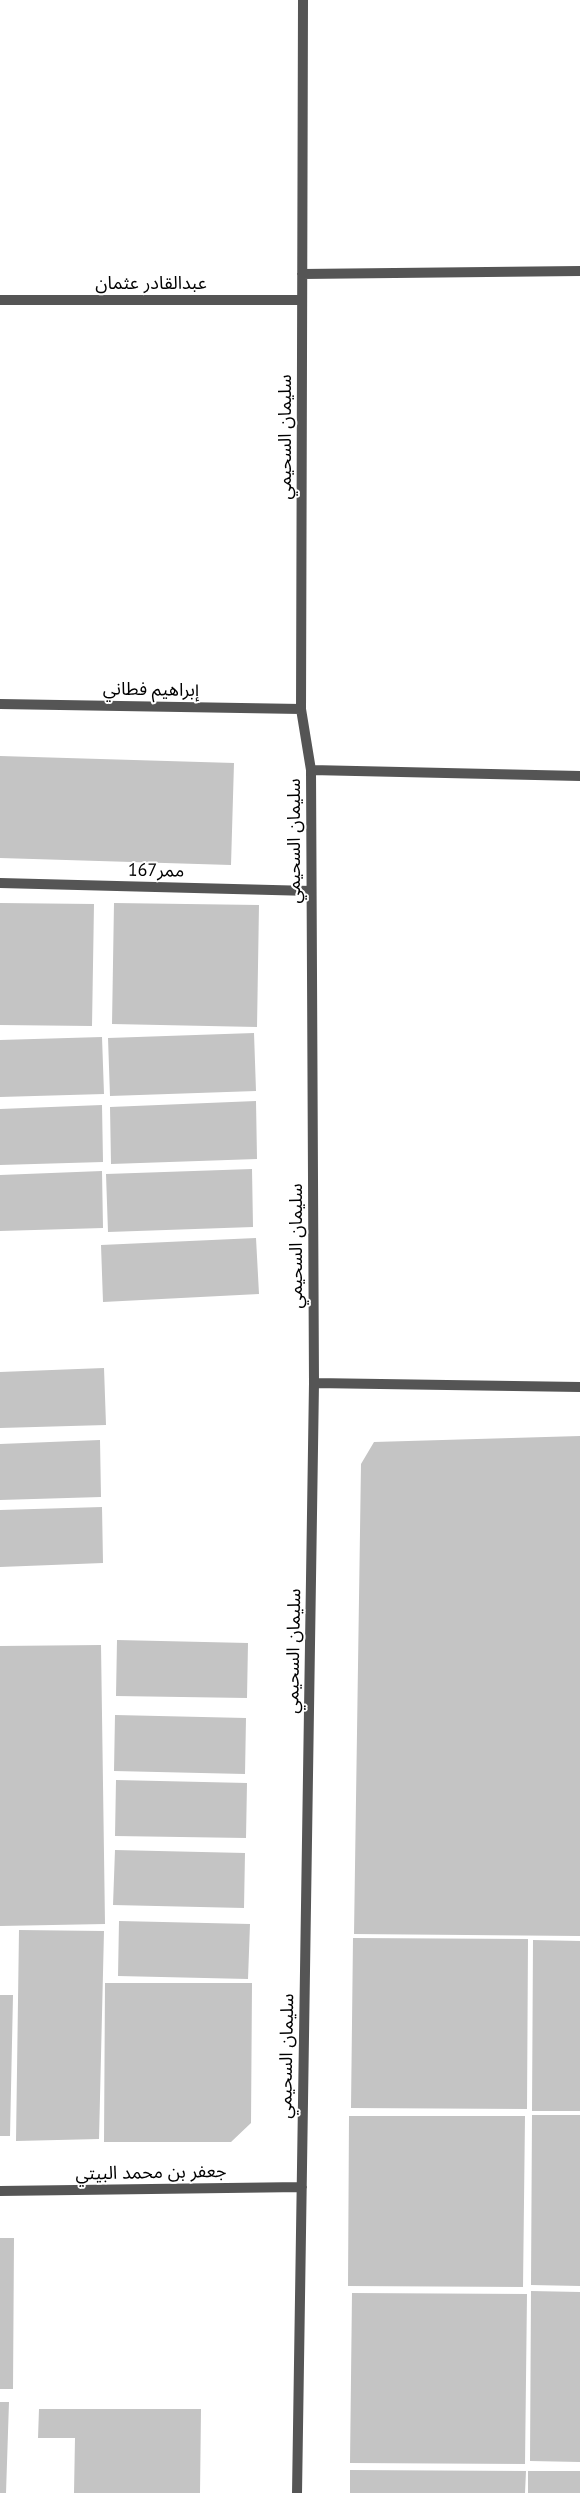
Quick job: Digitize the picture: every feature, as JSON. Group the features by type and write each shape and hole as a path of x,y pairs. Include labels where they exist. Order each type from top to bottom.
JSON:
{"street":[{"name":"سليمان السحيمي","path":"297,2493 314,1383 311,770 301,709 303,0"},
{"path":"302,274 580,271"},
{"name":"عبدالقادر عثمان","path":"0,300 302,300"},
{"name":"إبراهيم فطاني","path":"0,704 301,709"},
{"path":"311,770 580,776"},
{"name":"ممر167","path":"0,883 311,891"},
{"path":"314,1383 580,1387"},
{"name":"جعفر بن محمد البيتي","path":"0,2191 302,2187"}],"building":[{"path":"0,756 234,763 231,865 0,858"},
{"path":"0,903 94,904 92,1026 0,1025"},
{"path":"114,903 259,905 257,1027 112,1024"},
{"path":"254,1033 256,1091 110,1096 108,1038"},
{"path":"102,1037 104,1094 0,1097 0,1040"},
{"path":"256,1101 257,1159 111,1164 110,1107"},
{"path":"102,1105 103,1162 0,1165 0,1109"},
{"path":"252,1169 253,1227 108,1232 106,1174"},
{"path":"102,1171 103,1228 0,1231 0,1175"},
{"path":"256,1238 259,1294 103,1302 101,1245"},
{"path":"104,1368 106,1425 0,1428 0,1372"},
{"path":"580,1436 580,1936 354,1934 361,1464 374,1442"},
{"path":"100,1440 101,1497 0,1500 0,1444"},
{"path":"102,1507 103,1563 0,1567 0,1510"},
{"path":"117,1640 248,1643 247,1698 116,1696"},
{"path":"101,1645 105,1924 0,1926 0,1646"},
{"path":"115,1715 246,1718 245,1774 114,1771"},
{"path":"116,1780 247,1783 246,1838 115,1836"},
{"path":"115,1850 245,1853 244,1908 113,1905"},
{"path":"119,1921 250,1924 248,1979 118,1976"},
{"path":"19,1930 104,1931 99,2139 16,2141"},
{"path":"353,1938 528,1939 527,2109 351,2108"},
{"path":"533,1940 580,1941 580,2111 532,2111"},
{"path":"105,1983 252,1983 251,2123 231,2142 104,2142"},
{"path":"0,1995 13,1995 10,2136 0,2136"},
{"path":"532,2115 580,2115 580,2286 531,2285"},
{"path":"349,2116 525,2116 523,2287 348,2286"},
{"path":"0,2238 14,2238 13,2389 0,2389"},
{"path":"531,2291 580,2292 580,2462 530,2461"},
{"path":"352,2293 527,2294 525,2464 350,2463"},
{"path":"0,2402 9,2402 6,2493 0,2493"},
{"path":"39,2409 201,2409 200,2493 74,2493 75,2438 38,2438"},
{"path":"350,2470 526,2471 525,2493 350,2493"},
{"path":"528,2471 580,2471 580,2493 528,2493"}]}
